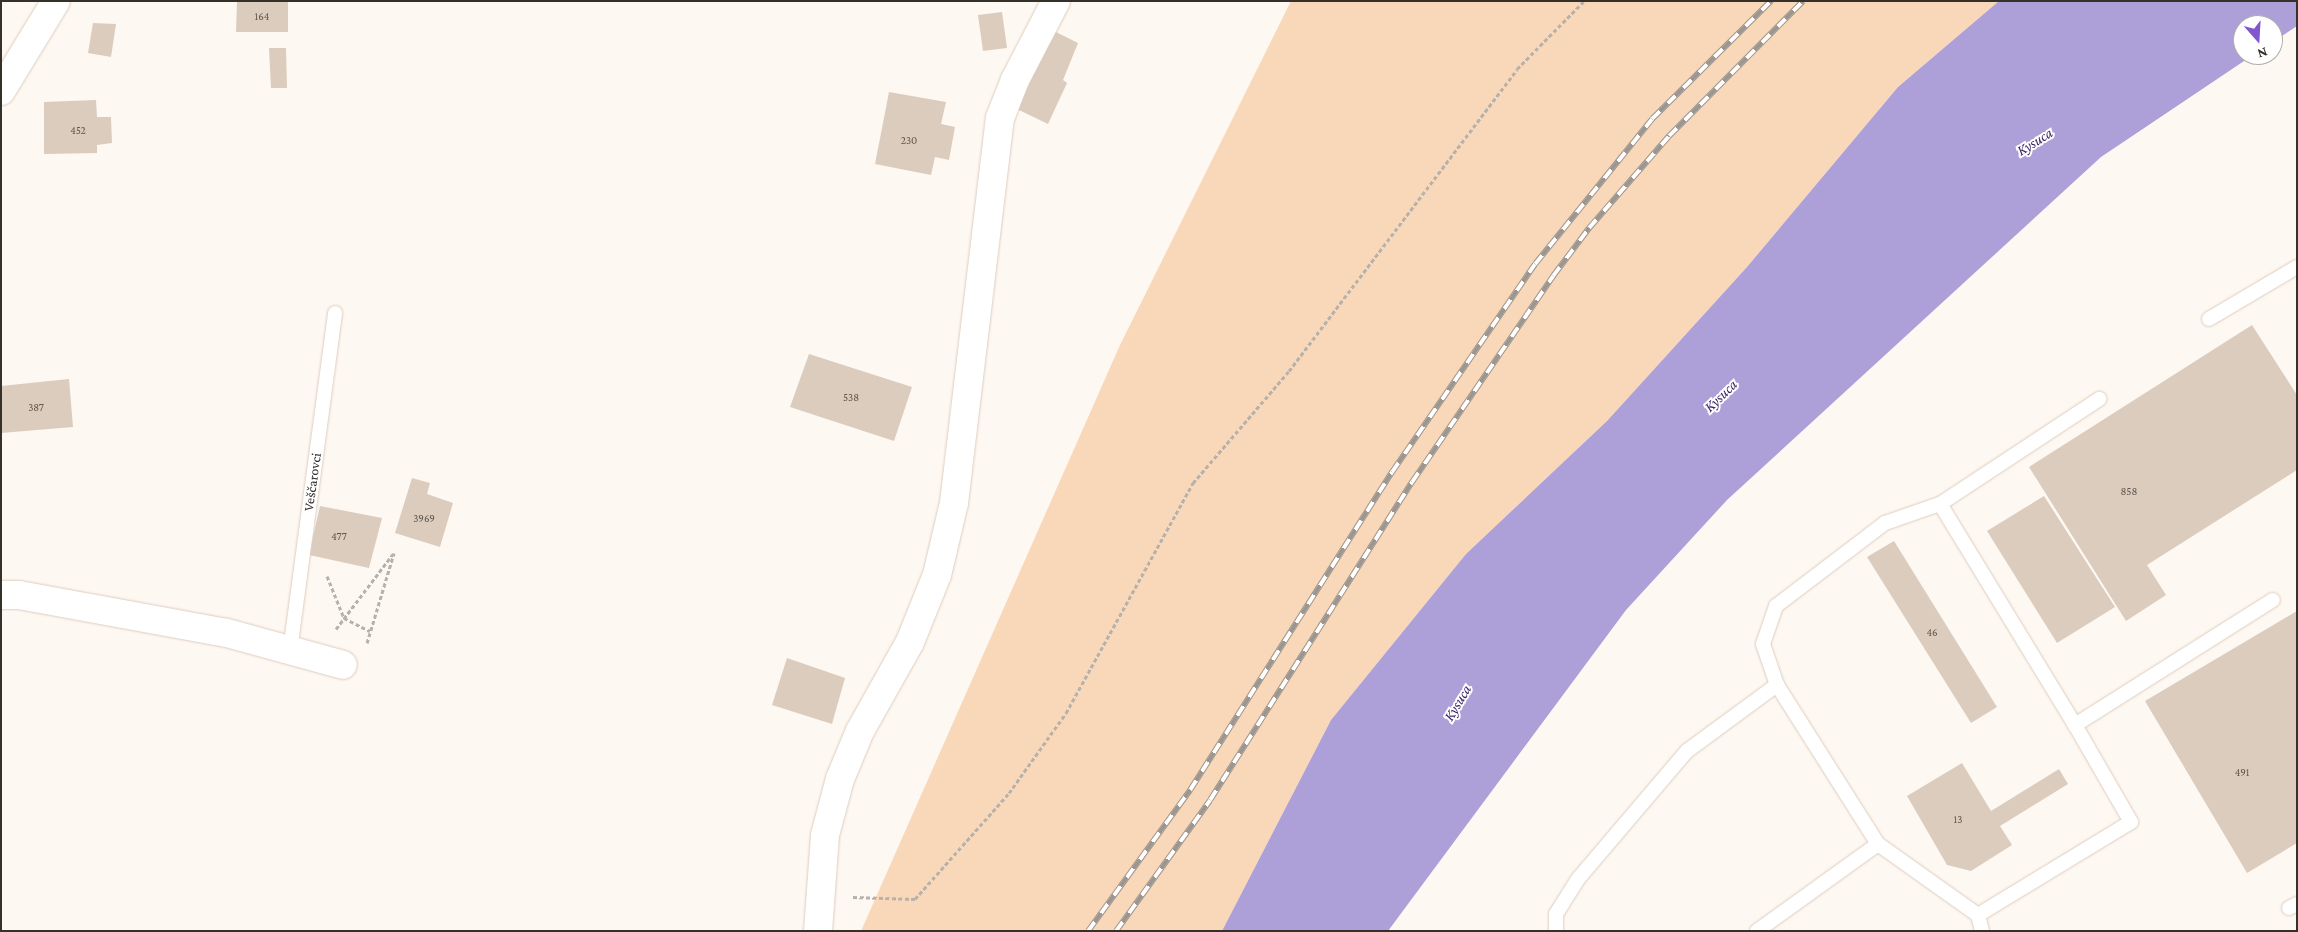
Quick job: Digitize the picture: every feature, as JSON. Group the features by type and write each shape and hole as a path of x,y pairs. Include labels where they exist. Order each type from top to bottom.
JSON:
{"street":[{"path":"1,91 56,1"},
{"path":"818,931 825,835 840,779 860,731 910,642 937,575 954,503 1000,118 1015,80 1056,1"},
{"path":"1,595 19,595 227,633 343,665"}],"lane":[{"path":"2209,319 2297,267"},
{"name":"Veščarovci","path":"302,654 301,562 335,313"},
{"path":"1982,931 1978,915 1878,844 1777,685 1763,644 1776,606 1885,523 1940,504 2099,399"},
{"path":"1940,504 2075,724 2131,822 1978,915"},
{"path":"2075,724 2272,600"},
{"path":"1556,931 1556,914 1578,879 1687,751 1777,685"},
{"path":"1757,931 1878,844"}],"path":[{"path":"820,895 915,899 1009,793 1066,713 1193,483 1289,371 1517,69 1584,1"},
{"path":"302,654 344,618 394,553 360,666 343,665"},
{"path":"301,562 324,566 344,618 370,631"}],"shaded area":[{"path":"1291,1 1999,1 1898,87 1747,267 1607,421 1466,554 1331,720 1222,931 861,931 1120,345"}],"water":[{"name":"Kysuca","path":"1999,1 2297,1 2297,26 2283,35 2283,15 2233,15 2233,65 2238,65 2101,157 1727,500 1626,610 1388,931 1222,931 1331,720 1466,554 1607,421 1747,267 1898,87"}],"building":[{"path":"237,1 288,1 288,32 236,32"},
{"path":"1002,12 1007,48 983,51 978,15"},
{"path":"93,23 116,24 111,57 88,53"},
{"path":"1054,31 1078,43 1063,80 1067,83 1048,124 1017,109"},
{"path":"269,48 286,48 287,88 271,88"},
{"path":"889,92 946,102 941,124 955,127 949,160 935,157 931,175 875,164"},
{"path":"96,100 97,117 111,117 112,143 97,145 97,153 44,154 44,102"},
{"path":"2252,325 2297,395 2297,470 2147,565 2166,595 2126,621 2029,467"},
{"path":"809,354 912,387 894,441 790,407"},
{"path":"69,379 73,427 1,433 1,386"},
{"path":"412,478 430,483 427,494 453,503 440,547 395,533"},
{"path":"2044,496 2115,607 2057,643 1987,531"},
{"path":"320,506 382,518 369,568 309,555"},
{"path":"1894,541 1997,707 1971,723 1867,557"},
{"path":"2297,611 2297,843 2247,873 2145,701"},
{"path":"787,658 845,678 832,724 772,705"},
{"path":"1962,763 1991,811 2059,769 2068,784 2000,826 2012,845 1971,871 1947,865 1907,796"}],"railway":[{"path":"1088,931 1190,790 1392,472 1535,264 1652,119 1771,1"},
{"path":"1116,931 1210,800 1412,482 1553,276 1589,228 1669,136 1803,1"}]}
